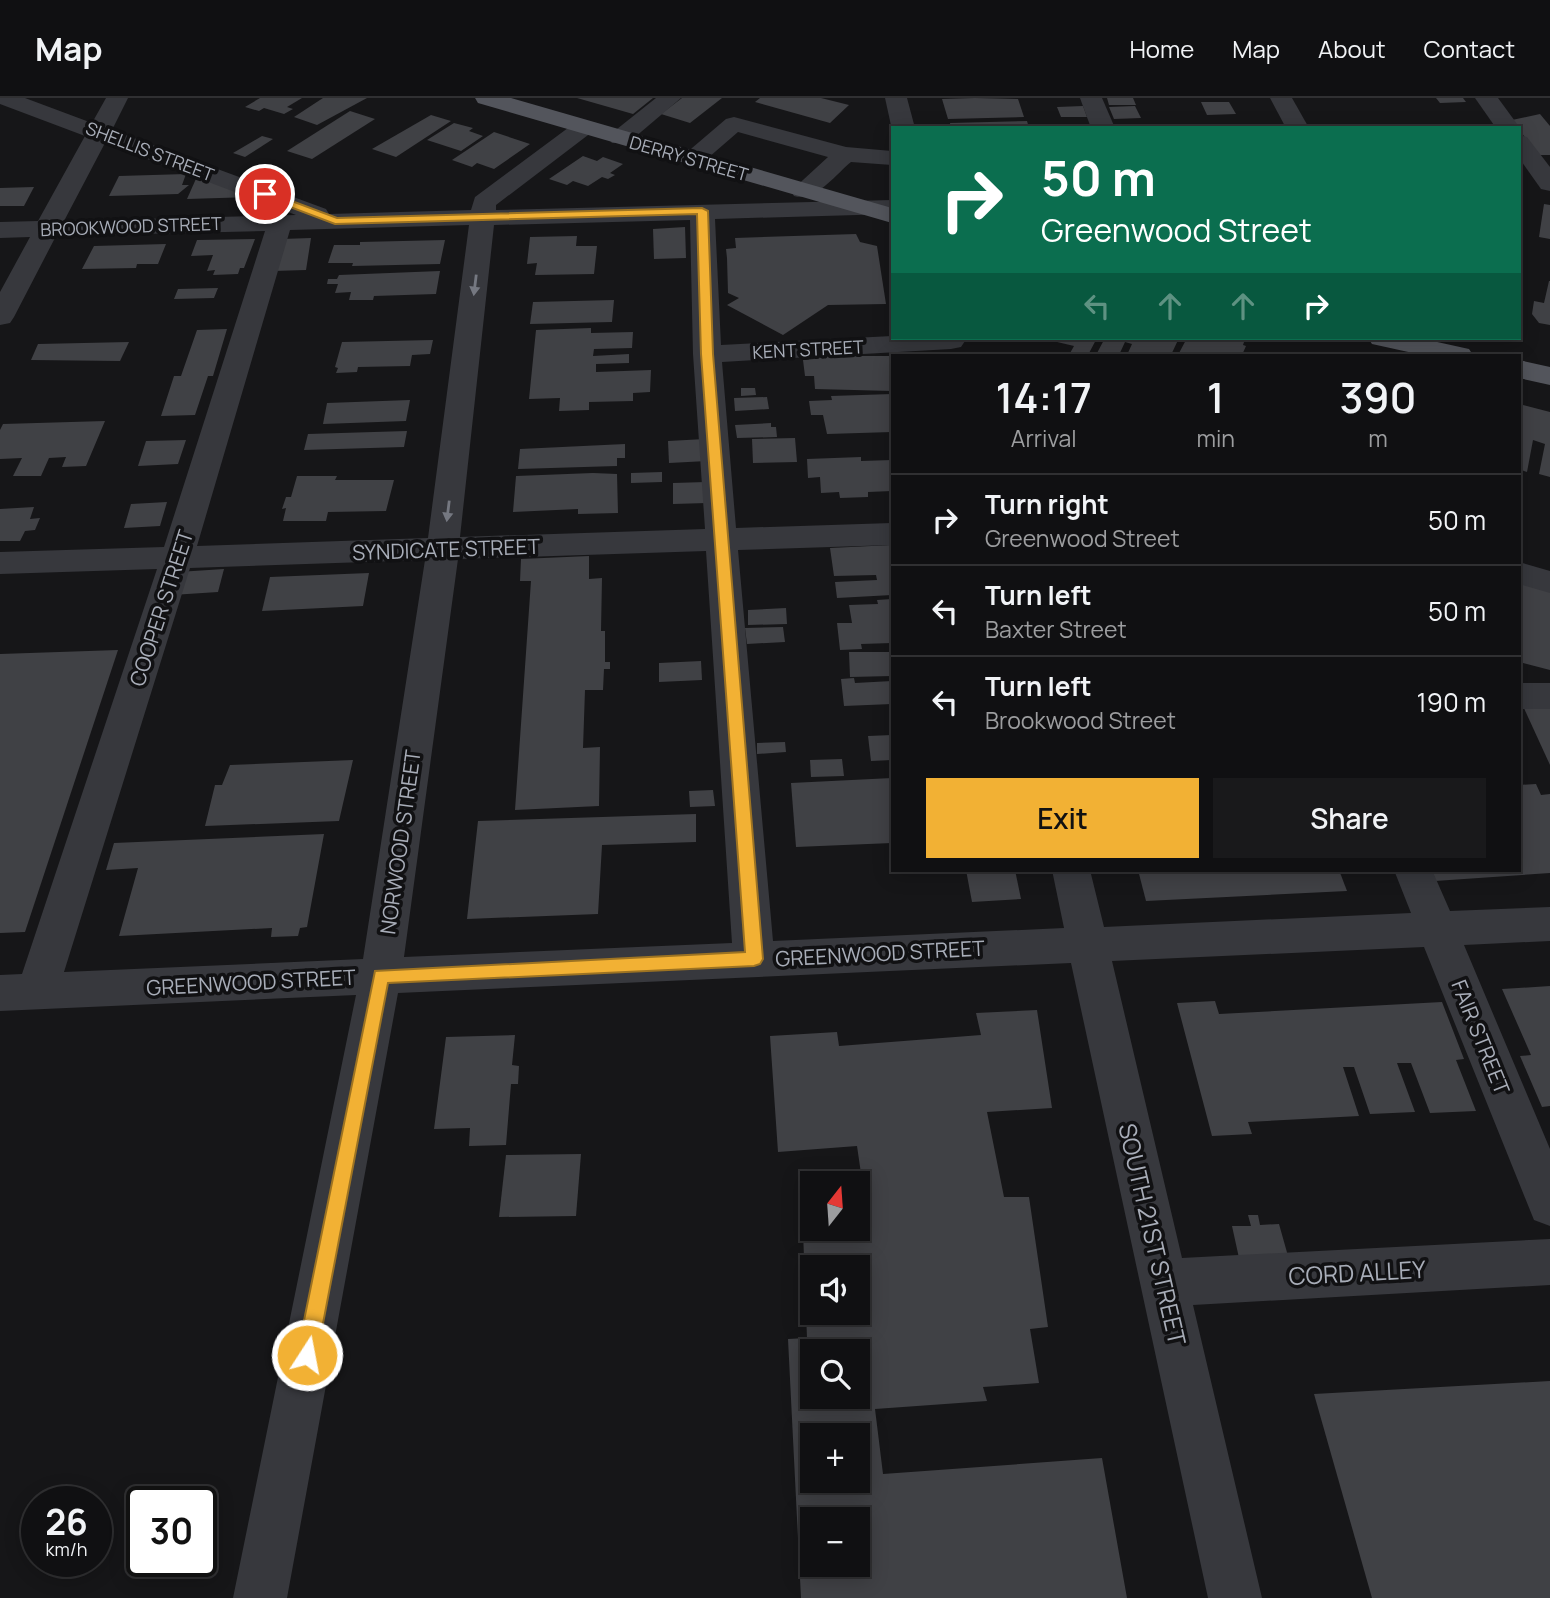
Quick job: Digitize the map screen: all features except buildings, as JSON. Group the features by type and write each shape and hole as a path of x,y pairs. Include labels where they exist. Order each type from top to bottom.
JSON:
{"main road":[{"name":"DERRY STREET","path":"486,98 891,216"},
{"path":"1391,340 1454,354"},
{"path":"1521,369 1550,376"}],"street":[{"name":"SHELLIS STREET","path":"4,98 335,221"},
{"path":"0,317 117,98"},
{"path":"620,138 670,98"},
{"path":"896,98 902,126"},
{"path":"1091,98 1102,126"},
{"path":"1281,98 1297,126"},
{"path":"1486,98 1507,126"},
{"path":"693,159 734,124 845,155 891,158"},
{"name":"NORWOOD STREET","path":"260,1598 381,976 443,549 484,202 584,127"},
{"path":"1521,145 1550,185"},
{"path":"803,191 845,155"},
{"path":"1521,188 1550,185"},
{"name":"BROOKWOOD STREET","path":"0,230 891,207"},
{"path":"702,211 707,354 754,959"},
{"name":"COOPER STREET","path":"19,992 177,558 280,222"},
{"name":"KENT STREET","path":"707,354 952,345"},
{"name":"SYNDICATE STREET","path":"0,563 891,534"},
{"path":"1521,574 1550,582"},
{"path":"1521,696 1550,696"},
{"name":"SOUTH 21ST STREET","path":"1071,872 1235,1598"},
{"name":"FAIR STREET","path":"1414,872 1550,1205"},
{"name":"GREENWOOD STREET","path":"19,992 1550,924"},
{"name":"CORD ALLEY","path":"1165,1283 1550,1262"}],"route":[{"path":"265,194 335,221 702,211 707,354 754,959 381,976 307,1355"}]}
